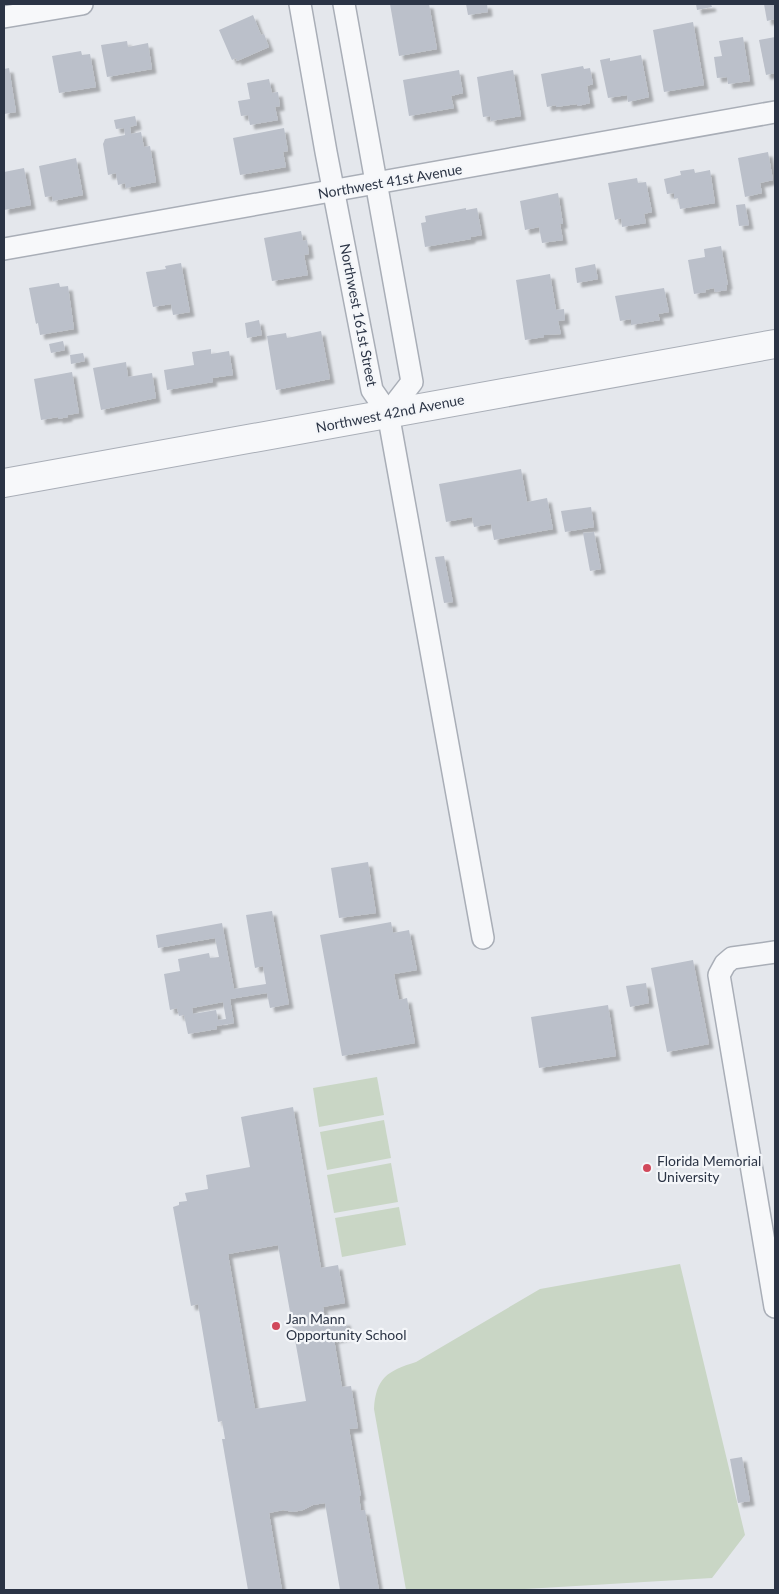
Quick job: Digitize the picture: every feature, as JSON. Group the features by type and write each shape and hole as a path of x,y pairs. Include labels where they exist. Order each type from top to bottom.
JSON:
{"street":[{"path":"4,18 82,4"},
{"name":"Northwest 161st Street","path":"300,4 372,390 388,413"},
{"path":"344,4 412,382 388,413 483,938"},
{"name":"Northwest 41st Avenue","path":"4,249 775,112"},
{"name":"Northwest 42nd Avenue","path":"4,483 775,344"},
{"path":"775,952 732,958 725,964 719,975 775,1307"}],"green space":[{"path":"377,1077 384,1115 319,1127 313,1088"},
{"path":"384,1120 391,1158 327,1170 320,1132"},
{"path":"391,1163 398,1202 334,1213 327,1175"},
{"path":"399,1207 406,1245 342,1257 335,1218"},
{"path":"680,1264 745,1535 712,1578 507,1590 406,1590 374,1409 377,1390 385,1377 397,1369 416,1362 540,1289"}],"building":[{"path":"390,4 429,4 437,49 399,56"},
{"path":"466,4 487,4 488,12 468,15"},
{"path":"696,4 711,4 712,7 697,10"},
{"path":"764,4 775,4 775,19 767,21"},
{"path":"253,15 261,35 264,34 269,47 237,61 236,58 232,60 219,30"},
{"path":"693,22 704,85 664,92 653,30"},
{"path":"743,37 750,81 728,84 727,77 717,78 714,57 722,56 719,41"},
{"path":"775,37 775,73 766,75 759,40"},
{"path":"127,41 128,47 148,43 152,69 107,77 101,45"},
{"path":"81,51 82,55 90,54 96,87 59,93 52,56"},
{"path":"641,55 649,97 628,102 627,95 608,98 600,60 610,58 610,61"},
{"path":"583,66 584,69 590,68 593,84 587,86 590,103 578,106 577,104 547,107 541,74"},
{"path":"9,68 16,112 4,114 4,69"},
{"path":"459,70 463,93 451,96 454,108 409,116 403,80"},
{"path":"513,70 521,116 491,121 490,116 483,117 477,77"},
{"path":"269,79 272,93 278,92 280,106 275,107 278,120 250,125 248,115 241,116 238,101 250,99 247,83"},
{"path":"135,116 137,125 130,127 131,134 141,132 144,147 150,146 156,182 126,188 125,183 118,185 116,173 108,175 103,144 105,139 125,135 124,128 116,129 114,120"},
{"path":"284,128 288,151 283,152 286,167 240,175 233,138"},
{"path":"768,152 773,180 760,183 762,193 745,197 738,158"},
{"path":"76,158 83,195 53,201 52,196 45,197 39,166"},
{"path":"24,168 31,205 4,210 4,172"},
{"path":"694,169 695,173 710,170 715,203 680,209 678,198 674,199 674,193 667,194 664,179 681,175 680,171"},
{"path":"637,178 638,183 646,182 652,212 644,214 646,223 622,227 621,218 615,220 608,183"},
{"path":"558,193 563,224 560,224 563,240 542,243 539,227 525,230 520,201"},
{"path":"745,204 749,225 739,226 736,205"},
{"path":"466,208 466,210 477,208 482,235 471,237 471,239 425,247 421,223 426,222 425,216"},
{"path":"301,231 303,241 307,240 309,254 304,255 308,275 272,281 264,238"},
{"path":"721,246 728,285 726,285 727,290 715,292 714,288 705,290 706,292 694,294 688,260 705,257 704,249"},
{"path":"181,263 190,312 173,315 171,304 153,307 146,272 166,269 165,266"},
{"path":"595,264 598,279 577,283 575,268"},
{"path":"550,274 556,310 564,309 565,320 558,321 561,334 544,335 544,337 525,340 516,280"},
{"path":"59,283 60,287 68,286 74,329 40,335 29,288"},
{"path":"664,288 669,312 658,314 660,320 631,325 631,319 620,321 615,296"},
{"path":"259,320 262,335 247,338 245,323"},
{"path":"321,331 330,379 276,390 267,336 286,333 287,338"},
{"path":"63,341 65,350 51,353 49,344"},
{"path":"211,349 211,354 229,351 233,375 212,378 213,382 167,390 164,370 194,365 192,352"},
{"path":"83,353 85,361 71,364 70,355"},
{"path":"126,362 128,377 152,373 156,398 101,410 93,368"},
{"path":"72,372 79,413 58,419 58,417 41,420 34,379"},
{"path":"521,469 527,502 547,498 553,529 494,540 491,524 474,527 472,517 446,522 439,484"},
{"path":"591,507 594,527 565,532 561,511"},
{"path":"594,532 601,569 590,571 583,533"},
{"path":"444,556 453,602 444,603 435,557"},
{"path":"368,862 376,913 339,918 331,868"},
{"path":"272,911 289,1004 270,1008 267,993 230,999 234,1023 216,1026 217,1029 188,1034 184,1015 179,1016 177,1008 170,1010 164,974 180,971 178,959 209,953 210,958 219,957 215,938 158,948 156,935 222,923 234,989 266,984 263,966 255,968 246,915","holes":["223,1002 226,1019 218,1020 216,1010 193,1014 192,1008"]},
{"path":"391,922 393,933 409,930 417,970 394,974 399,1000 407,998 415,1043 342,1056 320,935"},
{"path":"693,960 709,1044 667,1052 651,968"},
{"path":"646,983 649,1003 630,1007 626,986"},
{"path":"608,1005 616,1056 539,1068 531,1017"},
{"path":"293,1107 321,1268 338,1265 345,1303 323,1307 326,1324 346,1321 348,1336 334,1339 342,1387 351,1386 358,1428 349,1429 361,1496 359,1496 361,1511 365,1510 379,1590 340,1590 325,1503 293,1512 283,1510 269,1513 282,1590 248,1590 222,1439 225,1439 222,1421 218,1422 198,1304 191,1306 173,1207 179,1205 179,1202 187,1201 185,1193 208,1189 206,1175 250,1167 241,1117","holes":["278,1245 306,1401 255,1409 228,1254"]},
{"path":"742,1457 750,1501 738,1503 730,1459"}],"place":[{"name":"Florida Memorial University","path":"647,1168"},
{"name":"Jan Mann Opportunity School","path":"276,1326"}]}
